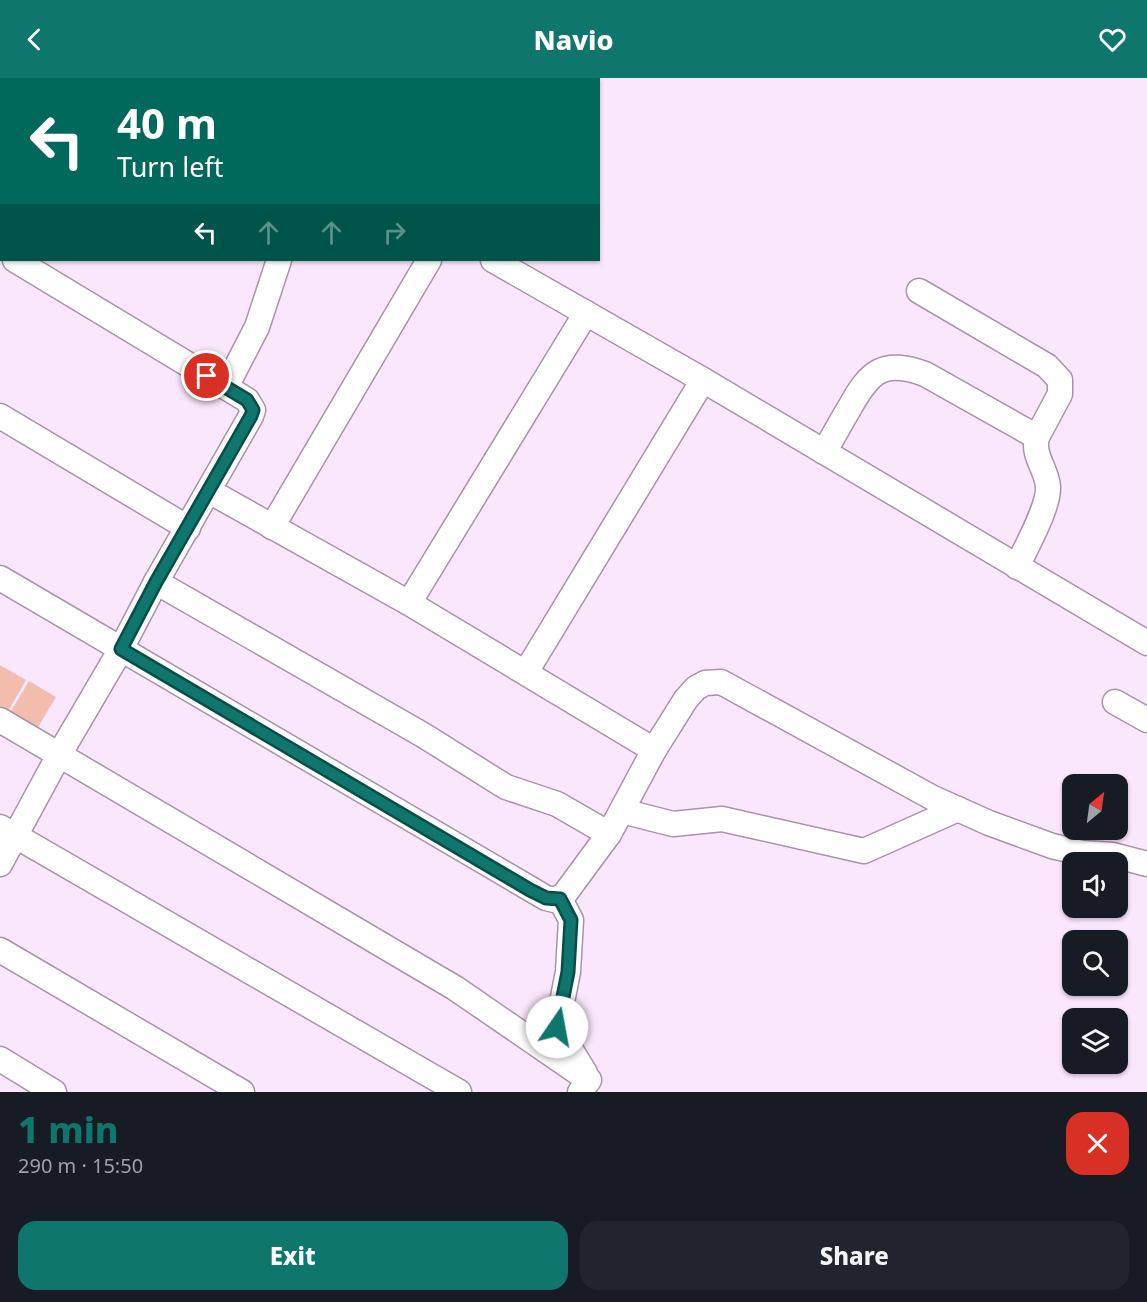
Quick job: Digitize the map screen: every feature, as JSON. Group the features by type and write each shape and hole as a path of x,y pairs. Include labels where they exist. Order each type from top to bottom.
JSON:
{"street":[{"path":"0,864 8,832 59,755 121,649 253,410 247,400 17,261"},
{"path":"226,387 259,320 279,261"},
{"path":"272,527 428,261"},
{"path":"495,261 703,380 1147,643"},
{"path":"919,291 1054,372 1060,380 1060,394 1037,438 1036,452 1046,475 1048,491 1046,503 1017,567"},
{"path":"409,603 586,313"},
{"path":"824,452 861,387 871,376 882,370 897,368 925,374 1037,438"},
{"path":"526,672 703,380"},
{"path":"0,416 188,528"},
{"path":"209,490 409,603 654,750"},
{"path":"0,578 530,890 546,898 560,899"},
{"path":"156,582 423,735 506,787 557,804 609,834"},
{"path":"560,899 609,834 654,750 686,699 696,688 710,682 721,682 933,798 988,822 1052,846 1082,853 1113,855 1147,864"},
{"path":"1115,702 1147,720"},
{"path":"0,720 455,988 585,1086"},
{"path":"622,811 673,824 722,819 864,851 958,808"},
{"path":"8,832 459,1092"},
{"path":"560,899 571,920 568,972 557,1027 585,1086"},
{"path":"0,950 242,1092"},
{"path":"0,1059 54,1092"}],"building":[{"path":"0,665 26,680 6,715 0,711"},
{"path":"29,681 56,697 35,732 8,716"}],"route":[{"path":"207,376 247,400 253,410 121,649 530,890 546,898 560,899 571,920 568,972 557,1027"}]}
